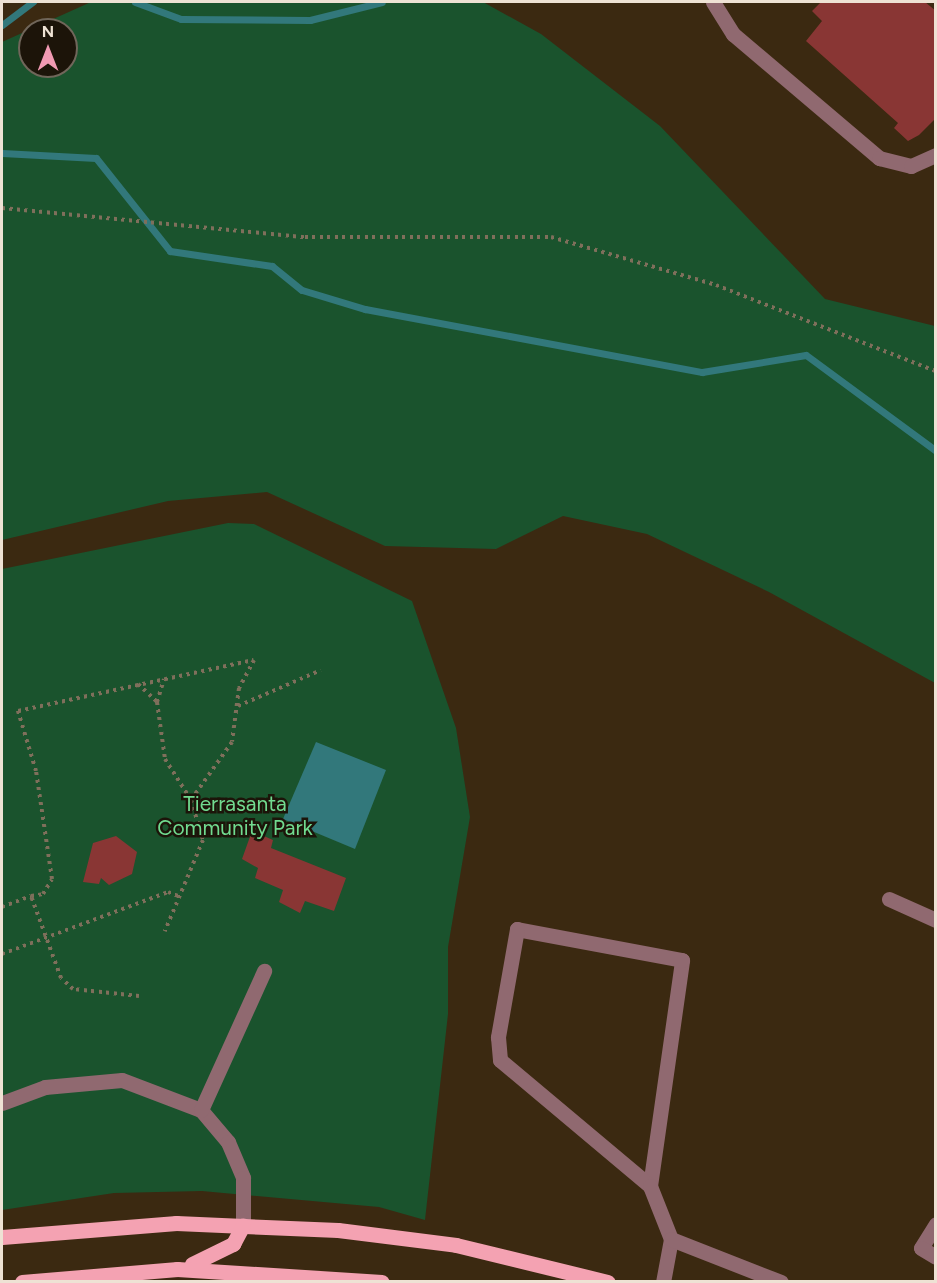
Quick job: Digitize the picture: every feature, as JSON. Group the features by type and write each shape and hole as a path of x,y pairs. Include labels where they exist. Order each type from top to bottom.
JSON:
{"main road":[{"path":"2,1237 176,1223 243,1225 456,1245 608,1281"},
{"path":"177,1269 214,1257 240,1237 243,1225"},
{"path":"22,1281 177,1269 382,1281"}],"lane":[{"path":"713,2 733,34 879,158 911,166 936,155"},
{"path":"889,899 936,920"},
{"path":"650,1186 682,960 517,929 498,1036 501,1060 650,1186 671,1239 663,1281"},
{"path":"201,1110 264,971"},
{"path":"2,1103 45,1087 122,1080 201,1110 228,1142 243,1178 243,1225"},
{"path":"936,1224 921,1248 936,1257"},
{"path":"671,1239 781,1281"}],"path":[{"path":"2,208 305,237 551,237 716,285 936,371"},
{"path":"2,907 43,894 52,879 36,771 18,711 254,660 238,706 232,742 190,800"},
{"path":"238,706 321,670"},
{"path":"164,679 157,702 165,759 190,800 203,840 165,931"},
{"path":"138,684 157,702"},
{"path":"2,954 168,892 181,897"},
{"path":"31,896 61,978 73,989 139,996"}],"green space":[{"path":"91,2 483,2 541,34 660,126 825,299 935,326 935,683 769,592 647,534 563,516 496,549 385,546 267,492 168,501 2,540 2,42 18,35 18,78 78,78 78,18 55,18"},
{"name":"Tierrasanta Community Park","path":"228,523 254,524 412,601 456,728 470,817 448,947 448,1014 425,1220 379,1207 202,1191 114,1193 2,1210 2,569"}],"water":[{"path":"316,742 386,770 355,849 283,819"}],"building":[{"path":"821,2 925,2 936,11 936,118 919,135 908,141 894,128 898,123 806,41 822,21 812,11"},
{"path":"252,831 273,840 271,848 346,878 334,911 305,901 300,913 279,902 283,890 255,878 258,868 242,859"},
{"path":"116,836 137,852 132,874 109,885 101,878 99,884 83,882 93,843"}],"waterway":[{"path":"2,25 33,2"},
{"path":"135,2 181,19 310,20 382,2"},
{"path":"2,153 96,158 170,251 272,266 302,290 365,309 702,372 806,355 936,451"}]}
